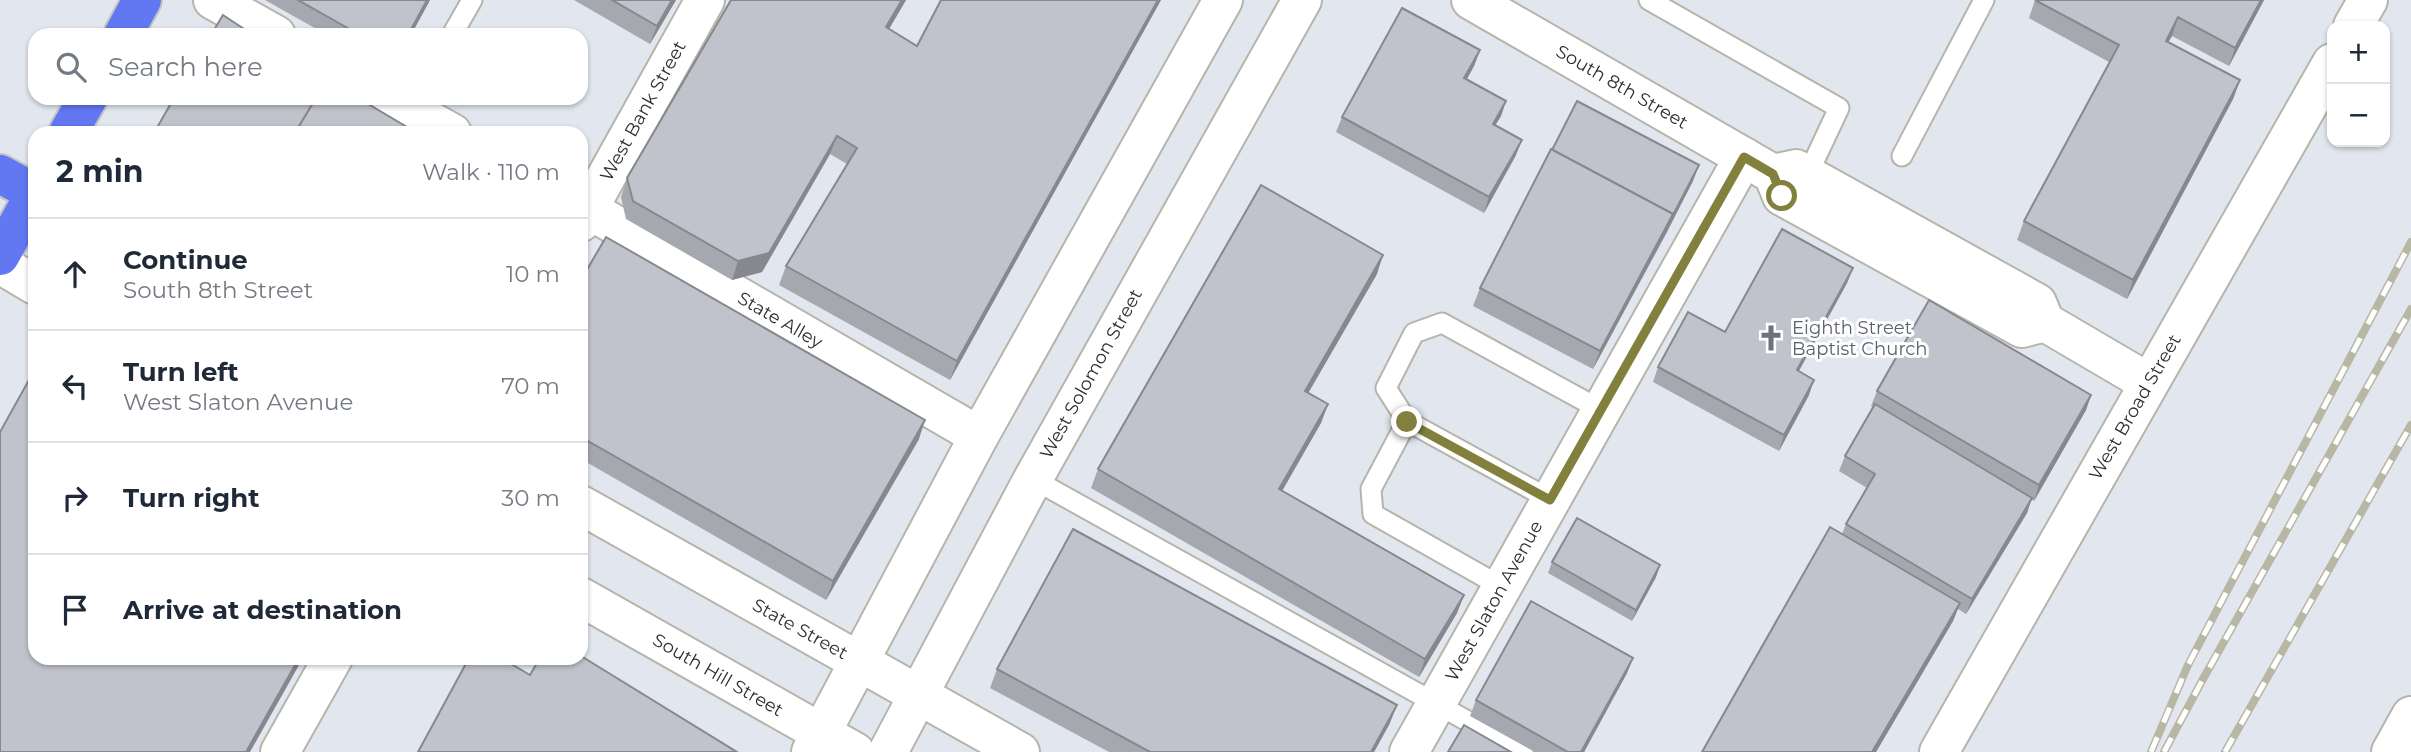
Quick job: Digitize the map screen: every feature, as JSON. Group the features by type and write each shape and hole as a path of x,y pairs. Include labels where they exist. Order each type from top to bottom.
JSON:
{"main road":[{"path":"127,28 142,0"},
{"path":"72,126 84,105"},
{"path":"0,174 28,189"},
{"path":"0,256 28,206"}],"street":[{"path":"213,0 263,28"},
{"name":"West Bank Street","path":"588,203 705,0"},
{"path":"817,743 979,436 1223,0"},
{"name":"West Solomon Street","path":"888,752 1033,478 1302,0"},
{"name":"South 8th Street","path":"1471,0 1775,169 1782,196 2022,328 2045,322 2149,383"},
{"path":"2356,21 2368,0"},
{"name":"West Broad Street","path":"1939,752 2327,72"},
{"path":"410,105 441,126"},
{"name":"West Slaton Avenue","path":"1409,752 1601,410 1775,169"},
{"name":"State Alley","path":"588,215 979,436"},
{"path":"0,264 28,281"},
{"name":"State Street","path":"588,509 1020,752"},
{"name":"South Hill Street","path":"588,601 817,743 855,752"},
{"path":"281,752 329,665"},
{"path":"2391,752 2411,716"}],"lane":[{"path":"456,28 472,0"},
{"path":"1649,0 1839,108 1775,169"},
{"path":"1902,156 1984,0"},
{"path":"1550,500 1407,422 1386,388 1414,333 1442,323 1601,410"},
{"path":"1407,422 1370,488 1373,514 1502,587"},
{"path":"1033,478 1523,752"}],"building":[{"path":"298,0 427,0 412,28 348,28"},
{"path":"612,0 672,0 657,26"},
{"path":"731,0 902,0 886,27 917,46 941,0 1158,0 957,361 786,266 857,148 837,136 769,253 738,261 633,201 627,178"},
{"path":"2035,0 2261,0 2235,48 2178,17 2166,41 2240,80 2133,280 2024,221 2119,45"},
{"path":"1402,8 1480,50 1464,78 1506,101 1493,124 1522,140 1489,197 1342,117"},
{"path":"223,15 242,28 215,28"},
{"path":"1577,101 1699,165 1672,217 1673,214 1552,150"},
{"path":"170,105 312,105 299,126 158,126"},
{"path":"312,105 370,105 405,126 299,126"},
{"path":"1551,149 1673,214 1600,351 1480,288"},
{"path":"1261,185 1383,255 1305,391 1328,404 1279,489 1464,595 1425,659 1098,469"},
{"name":"Eighth Street Baptist Church","path":"1782,229 1853,268 1797,370 1814,380 1784,435 1658,367 1688,312 1725,332"},
{"path":"606,237 925,420 833,581 588,441 588,268"},
{"path":"1929,300 2091,395 2039,485 1877,391"},
{"path":"28,382 28,665 295,665 246,752 0,752 0,432"},
{"path":"1875,404 2032,498 1972,599 1846,524 1875,474 1845,456"},
{"path":"1577,518 1660,565 1636,610 1552,562"},
{"path":"1830,527 1960,603 1872,752 1702,752"},
{"path":"1073,529 1397,705 1371,752 1150,752 997,669"},
{"path":"1531,601 1633,658 1581,752 1568,752 1476,700"},
{"path":"588,660 737,752 418,752 465,665 513,665 530,675 536,665 588,665"},
{"path":"1464,725 1511,752 1448,752"}],"railway":[{"path":"2151,752 2188,665 2411,242"},
{"path":"2164,752 2411,309"},
{"path":"2225,752 2411,425"}],"place":[{"name":"Eighth Street Baptist Church","path":"1771,338"}],"route":[{"path":"1407,422 1550,500 1744,157 1773,174 1782,196"}]}
